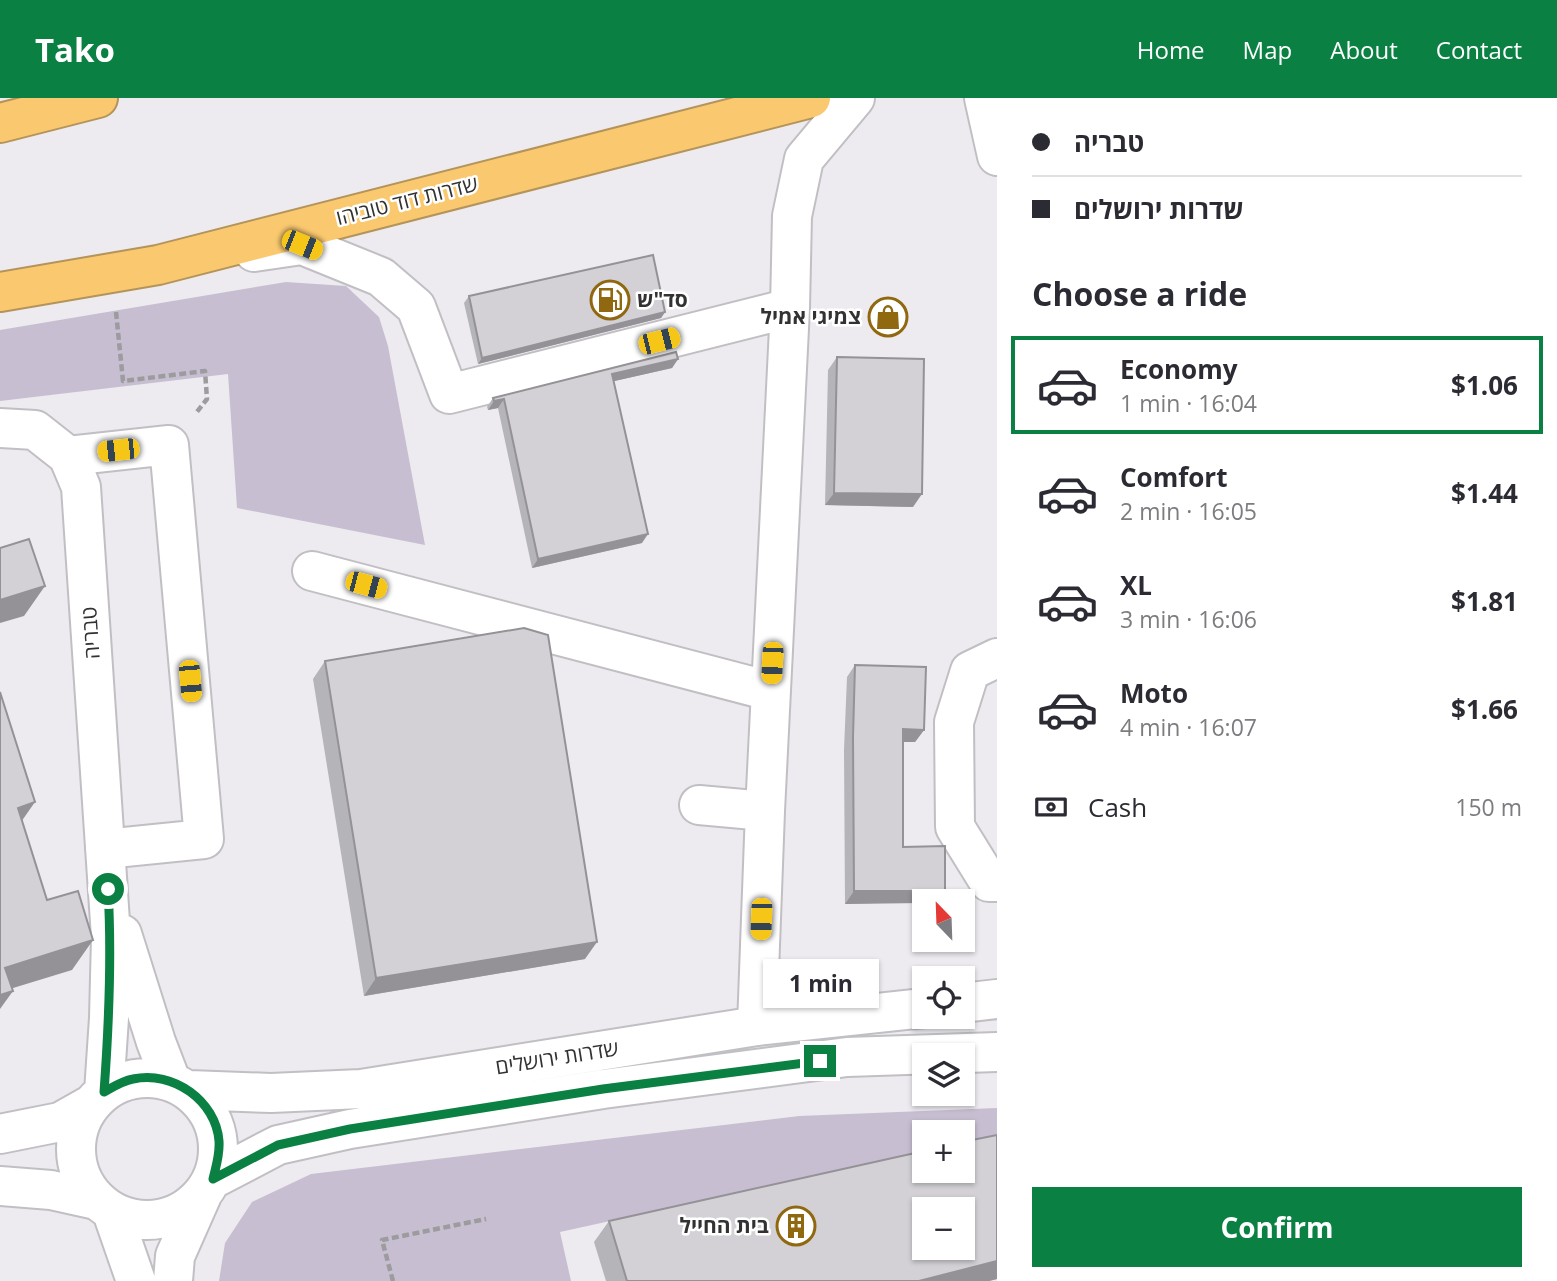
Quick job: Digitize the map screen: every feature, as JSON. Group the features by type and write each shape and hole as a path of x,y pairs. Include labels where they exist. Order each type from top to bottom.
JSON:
{"highway":[{"path":"0,123 98,98"},
{"name":"שדרות דוד טוביהו","path":"0,292 158,265 811,98"}],"street":[{"path":"757,1026 792,216 804,159 855,98"},
{"path":"984,98 997,156"},
{"path":"158,265 302,245 382,277 416,307 449,394 790,308"},
{"name":"טבריה","path":"0,428 35,430 68,456 81,487 111,937 109,1018 98,1098"},
{"path":"68,456 169,445 204,839 105,849"},
{"path":"312,571 770,691"},
{"path":"997,658 970,671 954,722 955,827 989,882 997,882"},
{"path":"699,805 765,811"},
{"name":"טבריה","path":"108,889 156,1042 180,1086"},
{"path":"975,1002 997,999"},
{"name":"שדרות ירושלים","path":"180,1086 271,1093 361,1089 757,1026 912,1009"},
{"name":"שדרות ירושלים","path":"207,1187 278,1145 350,1129 603,1089 847,1057 997,1052"},
{"path":"0,1134 60,1122 118,1083 135,1078 152,1077 180,1086 204,1104 213,1120 219,1140 218,1160 175,1256 173,1281"},
{"path":"98,1098 81,1122 76,1142 76,1163 83,1183 104,1206 136,1281"},
{"path":"0,1186 51,1190 104,1206 130,1219 150,1221 170,1217 188,1208 207,1187"}],"path":[{"path":"113,273 123,381 205,371 207,399 169,445"},
{"path":"393,1281 382,1240 486,1219"}],"shaded area":[{"path":"286,282 346,286 379,317 388,346 425,545 237,508 228,374 0,401 0,330"},
{"path":"997,1108 997,1136 975,1141 975,1120 912,1120 912,1155 560,1232 571,1281 219,1281 225,1243 252,1202 311,1174 799,1116"}],"building":[{"path":"653,255 665,312 482,358 469,296"},
{"path":"676,352 678,359 612,374 648,534 538,559 504,399 494,401 493,398"},
{"path":"837,357 924,359 922,494 834,493"},
{"path":"29,539 45,586 0,600 0,548"},
{"path":"524,628 548,635 597,942 376,978 325,661"},
{"path":"855,665 926,667 924,730 903,729 903,847 945,846 945,889 854,891"},
{"path":"0,692 35,802 18,808 47,900 78,891 93,940 5,968 13,991 0,995"},
{"name":"בית החייל","path":"997,1135 997,1261 919,1281 627,1281 609,1221 912,1154 912,1183 975,1183 975,1139"}],"place":[{"name":"סד\"ש","path":"610,300"},
{"name":"צמיגי אמיל","path":"888,317"},
{"name":"בית החייל","path":"796,1226"}],"route":[{"path":"108,889 111,937 104,1092 118,1083 152,1077 171,1081 189,1090 204,1104 213,1120 219,1140 213,1179 278,1145 350,1129 603,1089 820,1061"}]}
